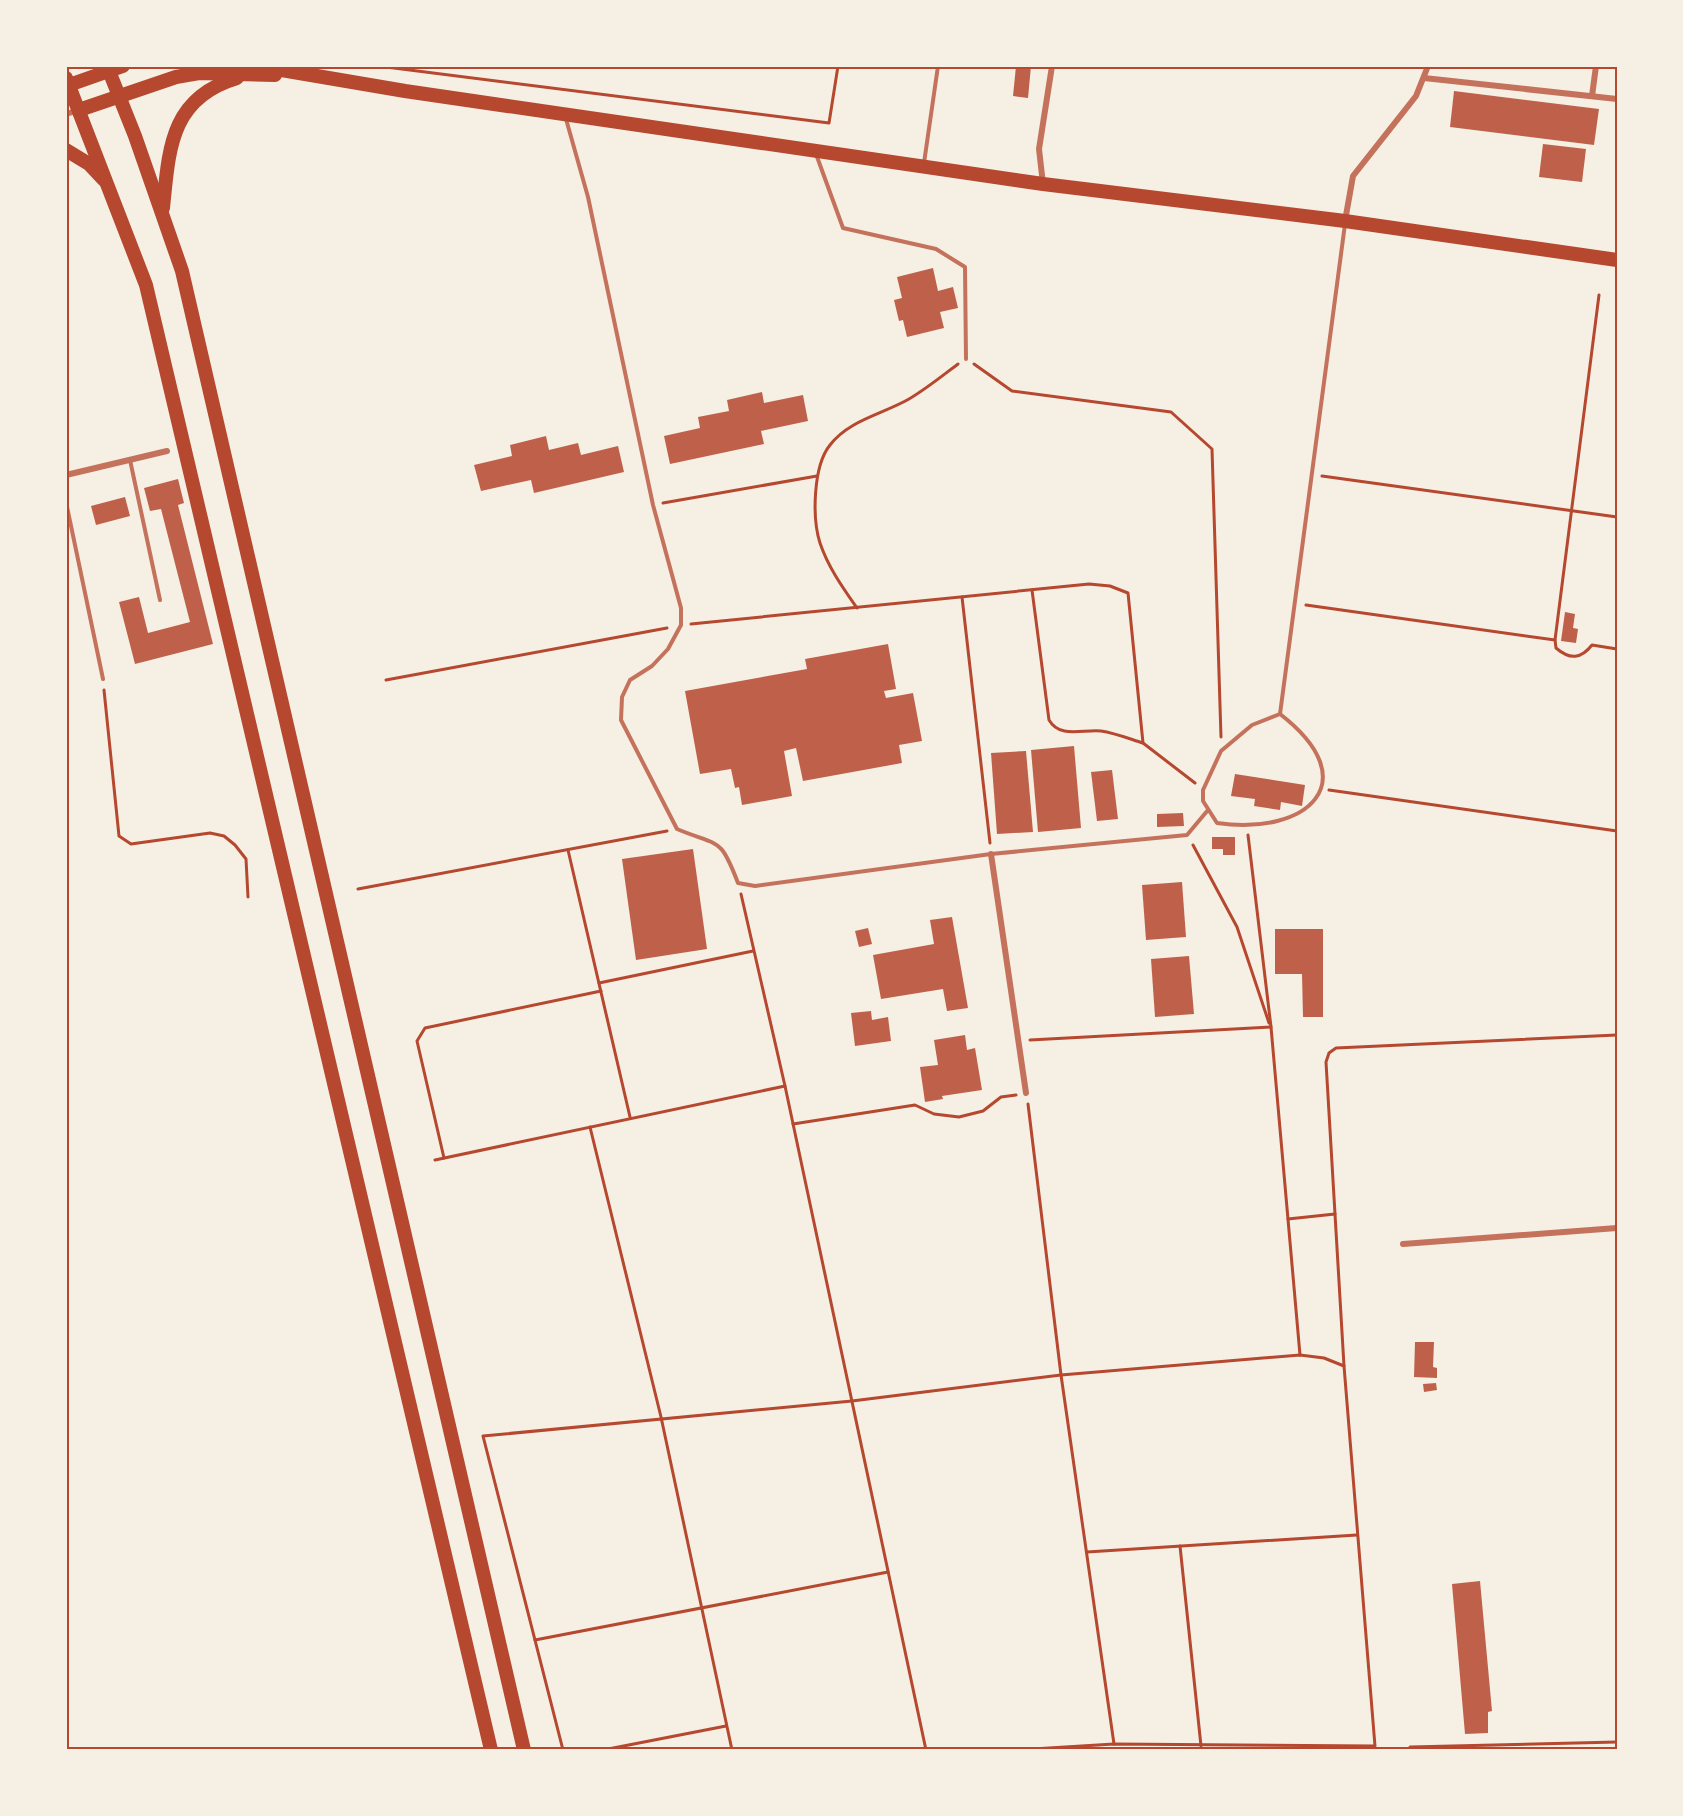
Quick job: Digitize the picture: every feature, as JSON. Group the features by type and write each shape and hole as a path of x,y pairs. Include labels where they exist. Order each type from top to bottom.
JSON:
{"main road":[{"path":"123,66 108,68 67,83 72,112 110,187 146,285 491,1750"},
{"path":"258,66 298,75 1043,184 1345,221 1617,260"},
{"path":"108,68 163,213 182,272 525,1750"},
{"path":"72,112 176,77 199,73 298,75"},
{"path":"163,213 171,146 182,118 199,96 221,82 245,75"},
{"path":"66,150 88,164 110,187"}],"street":[{"path":"1043,184 1039,148 1052,66"},
{"path":"1345,221 1353,176 1416,96 1428,66"},
{"path":"1592,96 1596,66"},
{"path":"1424,78 1617,99"},
{"path":"66,475 167,451"},
{"path":"991,854 1026,1093"},
{"path":"1403,1244 1617,1228"}],"lane":[{"path":"924,167 938,66"},
{"path":"565,114 588,197 653,505 681,608 681,625 668,648 652,666 630,680 622,697 621,720 677,829 713,840 728,856 738,883 755,886 991,854 1187,835 1208,810"},
{"path":"815,151 843,228 936,249 965,267 966,359"},
{"path":"1280,714 1345,221"},
{"path":"130,460 160,600"},
{"path":"66,502 103,679"},
{"path":"1280,714 1305,736 1317,755 1322,773 1321,789 1313,804 1293,817 1247,826 1217,823 1203,801 1203,790 1221,751 1252,725 1280,714"}],"path":[{"path":"378,66 829,123 838,66"},
{"path":"1599,295 1555,639 1556,648 1564,655 1576,658 1586,653 1592,645 1617,649"},
{"path":"857,608 838,581 820,543 816,512 817,476 829,445 851,426 910,399 966,359 1012,391 1171,412 1212,449 1221,751"},
{"path":"1311,474 1617,517"},
{"path":"653,505 817,476"},
{"path":"386,680 681,625 1089,584 1110,586 1128,593 1143,743"},
{"path":"1032,590 1049,720 1053,728 1061,731 1102,731 1143,743 1203,790"},
{"path":"962,597 991,854"},
{"path":"1295,604 1555,639"},
{"path":"103,679 118,836 131,844 210,833 224,836 246,859 248,897"},
{"path":"1321,789 1617,831"},
{"path":"1247,826 1271,1027 1300,1355"},
{"path":"358,890 677,829"},
{"path":"1187,835 1220,891 1237,927 1250,974 1271,1027"},
{"path":"568,850 630,1118"},
{"path":"738,883 785,1086 926,1750"},
{"path":"599,983 753,951"},
{"path":"444,1158 417,1041 419,1034 425,1028 601,991"},
{"path":"1019,1040 1271,1027"},
{"path":"1016,1750 1114,1744 1375,1746 1344,1366 1326,1062 1329,1053 1336,1048 1617,1035"},
{"path":"435,1160 785,1086"},
{"path":"793,1124 915,1105 934,1114 959,1117 983,1112 1001,1096 1026,1093 1061,1376 1114,1744"},
{"path":"590,1126 661,1417 732,1750"},
{"path":"1288,1219 1335,1214"},
{"path":"564,1750 483,1436 661,1417 852,1401 1061,1376 1300,1355 1324,1358 1344,1366"},
{"path":"1087,1552 1358,1535"},
{"path":"1180,1546 1201,1746"},
{"path":"535,1640 700,1606 888,1572"},
{"path":"603,1750 726,1726"},
{"path":"1410,1746 1617,1742"}],"building":[{"path":"1016,66 1031,66 1028,98 1013,96"},
{"path":"1454,91 1599,109 1594,145 1450,127"},
{"path":"1543,144 1586,149 1582,182 1539,177"},
{"path":"933,268 938,291 953,287 958,308 940,312 944,328 907,337 903,320 899,321 894,300 902,298 897,277"},
{"path":"762,392 764,403 803,395 808,421 761,431 764,444 670,464 664,436 700,428 698,417 729,411 727,400"},
{"path":"546,436 549,450 578,443 581,455 618,446 624,472 534,493 531,480 481,491 474,465 512,456 510,445"},
{"path":"178,479 184,503 178,505 213,644 135,664 119,602 139,597 148,633 190,622 161,509 150,511 144,488"},
{"path":"125,497 130,516 96,525 91,506"},
{"path":"1565,612 1575,614 1573,628 1578,629 1576,643 1561,641"},
{"path":"888,644 896,689 884,691 886,698 913,693 922,741 899,745 902,763 803,781 796,748 784,751 792,796 742,805 739,787 735,788 731,769 700,774 685,691 807,669 805,659"},
{"path":"1074,746 1081,828 1038,832 1031,750"},
{"path":"1026,751 1033,832 997,834 991,753"},
{"path":"1112,770 1118,819 1097,821 1091,772"},
{"path":"1235,774 1305,785 1302,806 1281,802 1280,810 1254,806 1255,799 1231,796"},
{"path":"1183,813 1184,826 1157,827 1157,814"},
{"path":"1212,837 1235,837 1235,855 1223,855 1223,849 1212,849"},
{"path":"693,849 707,949 636,960 622,859"},
{"path":"1182,882 1186,937 1146,940 1142,885"},
{"path":"952,917 968,1008 947,1011 943,989 881,999 873,955 934,944 930,920"},
{"path":"868,928 872,944 859,947 855,931"},
{"path":"1275,929 1323,929 1323,1017 1303,1017 1302,974 1275,974"},
{"path":"1189,956 1194,1014 1155,1017 1151,959"},
{"path":"871,1011 872,1020 888,1017 891,1041 855,1046 851,1013"},
{"path":"965,1035 967,1050 975,1048 982,1090 942,1096 943,1099 925,1102 920,1067 938,1065 934,1040"},
{"path":"1415,1342 1434,1342 1433,1367 1437,1368 1437,1378 1414,1377"},
{"path":"1436,1383 1437,1390 1424,1392 1423,1384"},
{"path":"1480,1581 1492,1711 1488,1712 1488,1733 1465,1734 1452,1584"}]}
